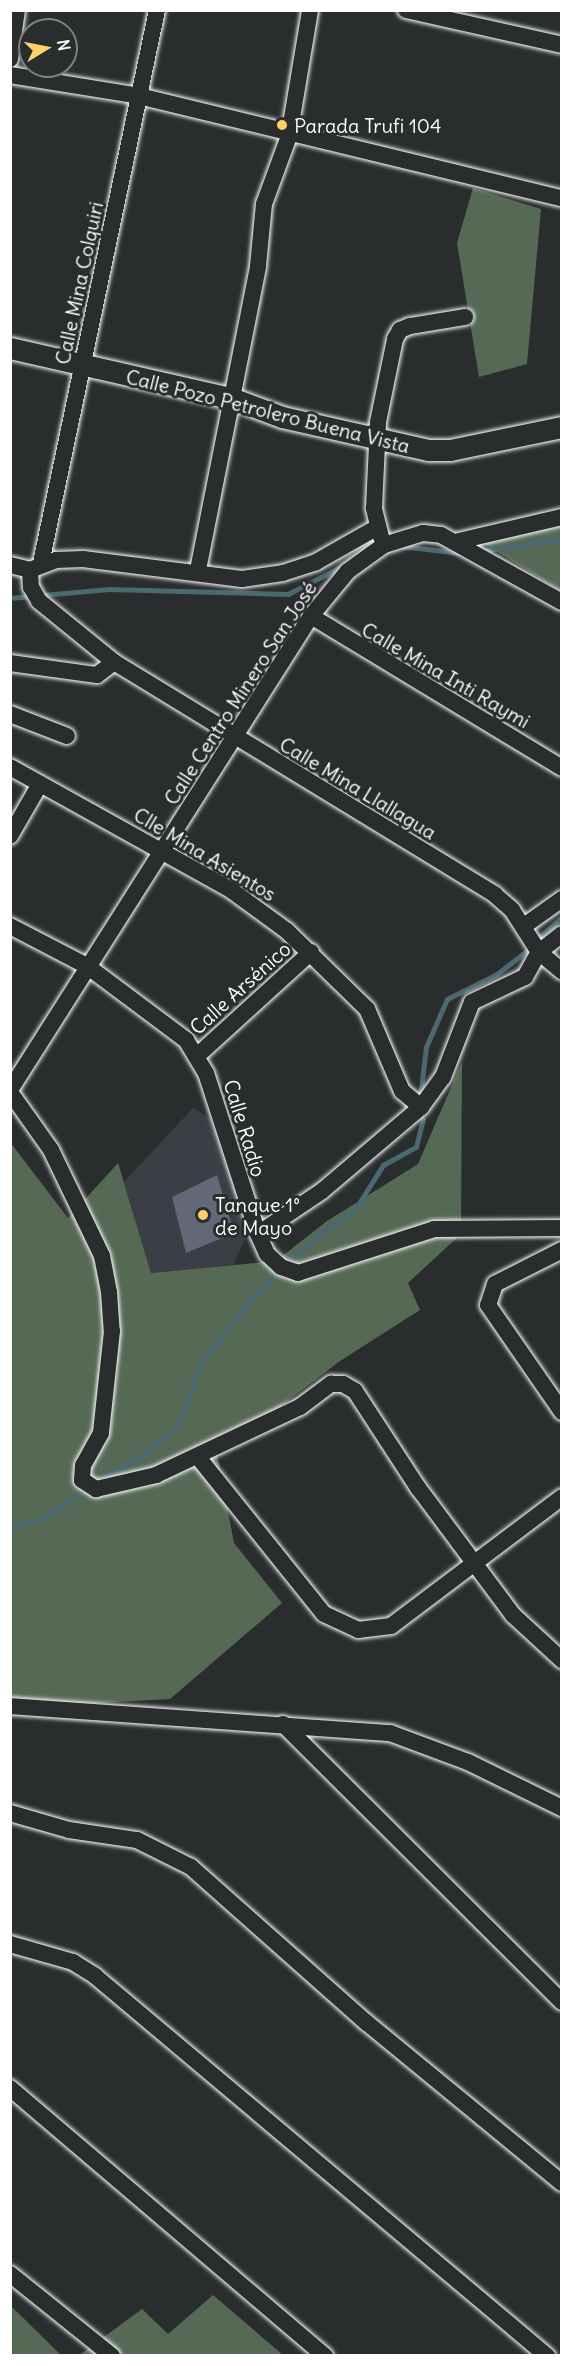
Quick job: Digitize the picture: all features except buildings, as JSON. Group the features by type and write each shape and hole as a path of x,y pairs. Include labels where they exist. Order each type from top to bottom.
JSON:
{"street":[{"path":"10,59 17,10"},
{"name":"Calle Mina Colquiri","path":"36,567 84,366 157,10"},
{"path":"198,570 234,399 264,204 289,136 310,10"},
{"path":"406,10 561,45"},
{"path":"10,75 139,96 289,136 561,198"},
{"path":"384,545 376,528 378,422 400,330 465,317"},
{"name":"Calle Pozo Petrolero Buena Vista","path":"10,348 234,399 282,417 379,439 450,450 561,427"},
{"path":"459,541 561,517"},
{"path":"10,565 36,567 83,559 198,570 242,579 283,573 316,562 376,528"},
{"name":"Calle Centro Minero San José","path":"10,1091 87,966 163,851 311,616 348,571 384,545 423,533 459,541 561,602"},
{"name":"Calle Mina Llallagua","path":"36,567 31,587 39,600 114,662 234,738 495,895 524,926 539,952 561,971"},
{"name":"Calle Mina Inti Raymi","path":"311,616 561,768"},
{"path":"10,663 97,675 114,662"},
{"path":"10,714 67,736"},
{"name":"Clle Mina Asientos","path":"10,767 163,851 256,907 311,952 367,1009 402,1091 421,1107"},
{"path":"10,836 40,784"},
{"path":"524,926 561,899"},
{"name":"Calle Radio","path":"10,926 87,966 174,1027 198,1054 258,1234 267,1254 280,1267 298,1273 434,1229 561,1228"},
{"path":"258,1234 315,1197 421,1107 443,1077 472,1002 525,977 539,952 561,934"},
{"name":"Calle Arsénico","path":"198,1054 311,952"},
{"path":"10,1091 51,1150 102,1256 110,1292 112,1331 101,1433 83,1465 82,1480 96,1489 156,1475 300,1407 331,1384 343,1384 355,1391 513,1615 561,1660"},
{"path":"561,1250 495,1284 488,1305 561,1412"},
{"path":"198,1457 324,1614 358,1630 391,1626 561,1497"},
{"path":"10,1706 283,1724 407,1737 511,1781 561,1808"},
{"path":"283,1724 561,2002"},
{"path":"10,1813 69,1830 137,1840 191,1867 367,2023 561,2183"},
{"path":"10,1944 73,1962 95,1976 548,2355"},
{"path":"10,2088 324,2355"},
{"path":"10,2274 112,2355"}],"shaded area":[{"name":"Tanque 1° de Mayo","path":"193,1108 210,1118 222,1144 248,1233 233,1265 151,1273 124,1182"}],"green space":[{"path":"473,188 541,209 527,364 479,377 457,243"},
{"path":"561,525 561,591 483,543"},
{"path":"462,1062 461,1234 408,1283 420,1310 340,1361 217,1454 234,1543 282,1603 170,1699 78,1704 11,1698 10,1142 68,1218 118,1163 151,1273 276,1261 327,1221 418,1164"},
{"path":"213,2295 283,2355 78,2356 142,2309 168,2334"},
{"path":"11,2306 61,2355 11,2355"}],"waterway":[{"path":"479,551 562,539"},
{"path":"401,546 461,553"},
{"path":"10,598 109,589 288,594 346,564"},
{"path":"538,938 562,917"},
{"path":"420,1097 426,1047 447,999 497,974 526,951"},
{"path":"96,1482 145,1454 178,1426 201,1364 252,1298 319,1234 354,1211 383,1165 416,1147 423,1119"},
{"path":"10,1526 42,1519 89,1488"}],"place":[{"name":"Parada Trufi 104","path":"282,125"},
{"name":"Tanque 1° de Mayo","path":"203,1215"}]}
